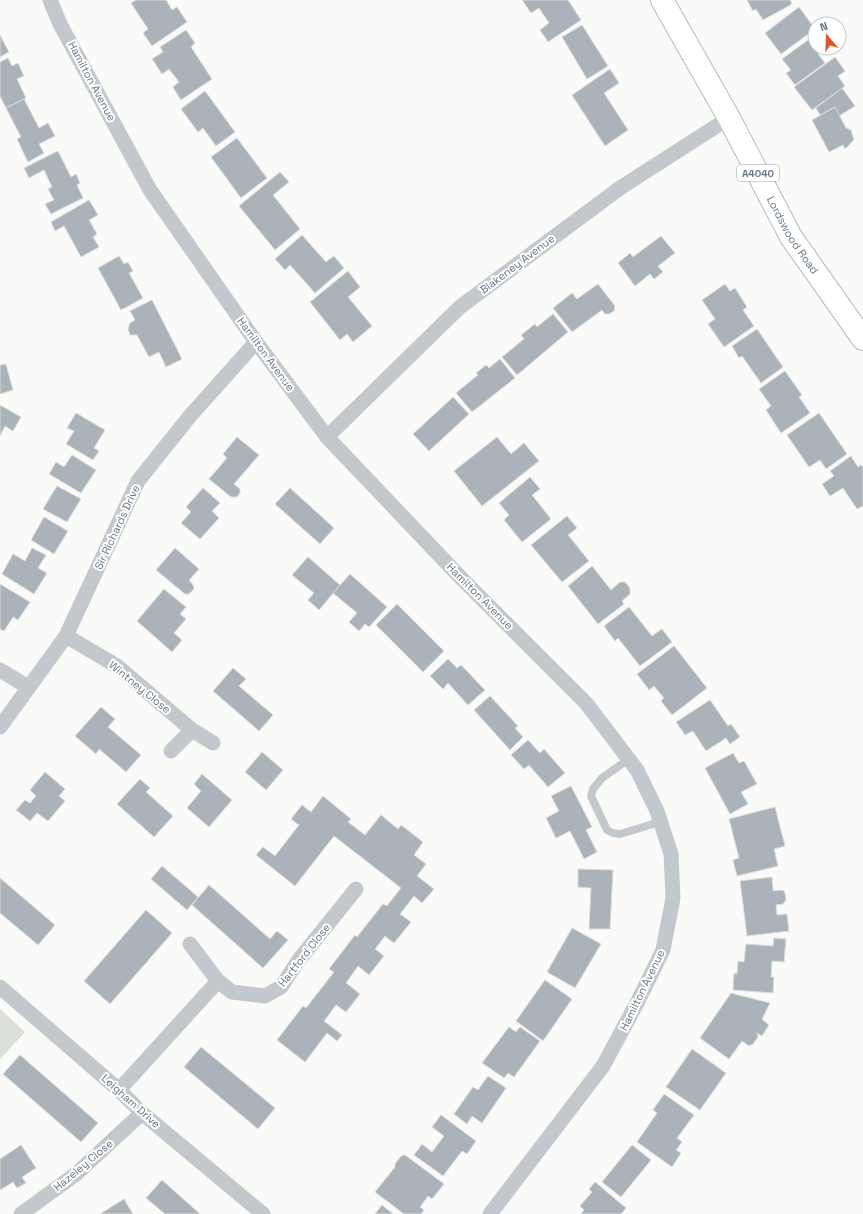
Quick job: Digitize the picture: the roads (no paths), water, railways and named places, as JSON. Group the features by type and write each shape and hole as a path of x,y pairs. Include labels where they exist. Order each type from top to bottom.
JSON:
{"main road":[{"name":"Lordswood Road","path":"662,0 729,118 791,237 863,339"}],"street":[{"name":"Hamilton Avenue","path":"50,0 60,24 150,190 256,342 327,437 462,579 586,703 637,770 660,822 671,854 673,898 663,950 638,1003 603,1066 490,1214"},
{"name":"Blakeney Avenue","path":"327,437 460,307 620,188 729,118"},
{"name":"Sir Richards Drive","path":"0,727 66,636 138,481 190,416 256,342"},
{"name":"Wintney Close","path":"66,636 117,666 192,730 213,742"},
{"path":"0,670 28,687"},
{"path":"171,751 192,730"},
{"name":"Hartford Close","path":"190,944 218,980 232,992 265,996 281,987 298,961 356,889"},
{"path":"119,1090 218,980"},
{"name":"Leigham Drive","path":"0,987 119,1090 142,1113 263,1214"},
{"name":"Hazeley Close","path":"21,1214 76,1174 142,1113"}],"lane":[{"path":"629,759 602,778 592,789 591,796 607,830 620,834 660,822"}]}
